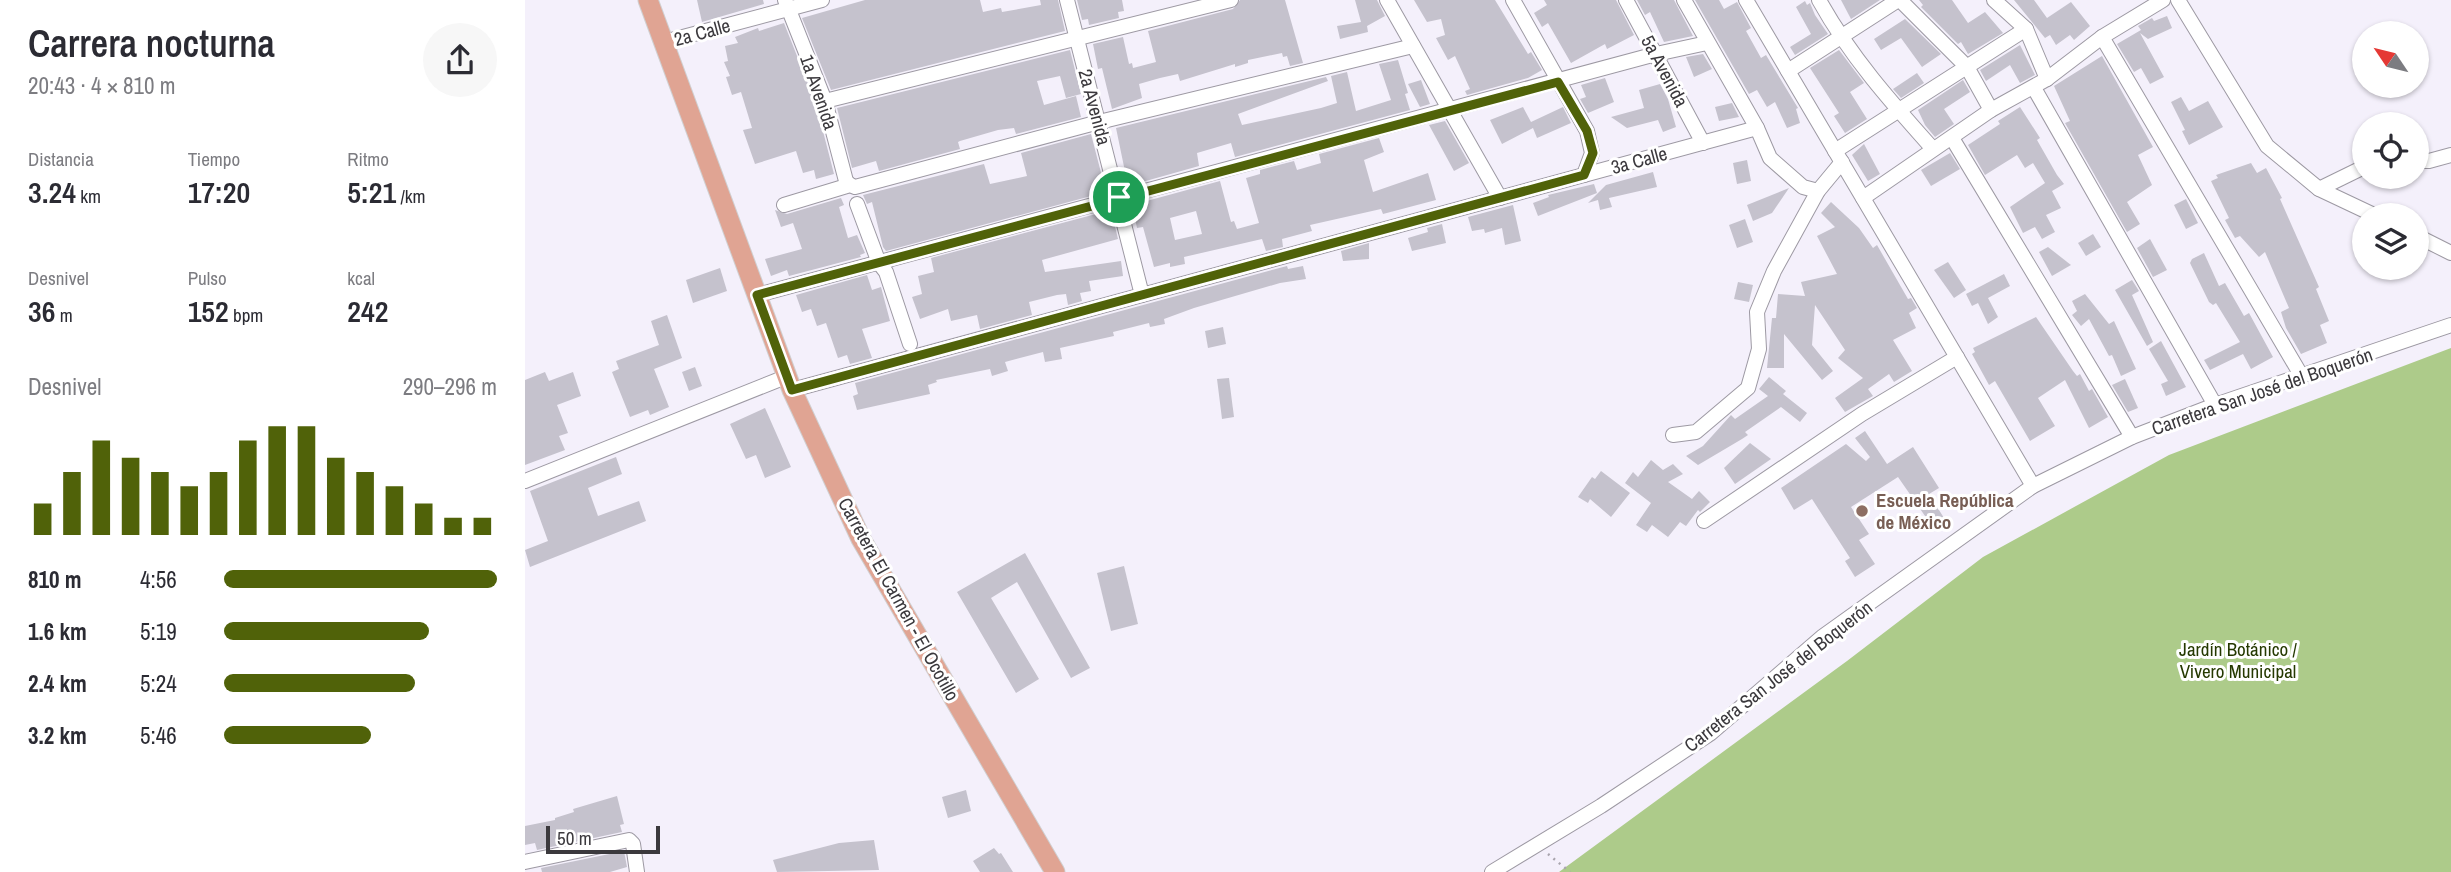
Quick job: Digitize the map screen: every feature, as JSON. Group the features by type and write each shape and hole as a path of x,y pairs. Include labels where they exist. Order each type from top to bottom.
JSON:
{"main road":[{"name":"Carretera El Carmen - El Ocotillo","path":"648,0 790,383 861,539 1055,872"}],"street":[{"name":"2a Calle","path":"664,42 787,4 822,0"},
{"name":"2a Avenida","path":"1066,0 1119,197 1142,295"},
{"path":"825,101 1231,0"},
{"path":"1387,0 1500,198"},
{"path":"1513,0 1587,131 1593,153 1584,175"},
{"name":"5a Avenida","path":"1626,0 1703,143"},
{"path":"1684,0 1757,128 1770,158 1803,187 1818,191"},
{"path":"1746,0 2033,486"},
{"path":"1819,0 1840,38 1933,149"},
{"path":"1788,71 1899,0 1967,67 1991,110"},
{"path":"1994,0 2026,29 2047,79"},
{"path":"1863,198 1991,110 2034,88 2102,37 2163,0"},
{"path":"2178,0 2267,146 2319,188 2352,204"},
{"name":"1a Avenida","path":"787,4 825,101 849,185"},
{"path":"1673,435 1696,432 1748,388 1759,349 1757,312 1775,271 1839,157 1899,110 2026,29"},
{"path":"2102,37 2301,375"},
{"path":"757,295 1656,54 1707,43"},
{"path":"784,205 849,185 855,187 1099,122 1413,46"},
{"path":"2034,88 2215,405"},
{"name":"3a Calle","path":"525,481 790,383 1142,295 1757,128"},
{"path":"1952,138 2132,436"},
{"path":"2429,161 2451,155"},
{"path":"2319,188 2352,173"},
{"path":"857,204 879,263 886,272 910,344"},
{"path":"2429,242 2451,253"},
{"name":"Carretera San José del Boquerón","path":"1492,872 1601,806 1711,733 1822,637 2033,486 2132,436 2451,325"},
{"path":"1704,521 1862,414 1957,357"},
{"path":"525,862 629,840 633,844 637,872"}],"path":[{"path":"1535,844 1570,872"}],"green space":[{"name":"Jardín Botánico / Vivero Municipal","path":"2451,348 2451,872 1559,872 1847,661 1983,557 2169,455"}],"building":[{"path":"697,0 763,0 764,4 702,22"},
{"path":"865,0 980,0 983,12 1001,8 1002,12 1041,5 1040,0 1058,0 1065,31 831,90 802,18"},
{"path":"1077,0 1122,0 1124,11 1118,12 1119,18 1089,25 1088,19 1082,20"},
{"path":"1240,0 1285,0 1303,63 1290,66 1287,56 1283,57 1282,53 1248,60 1248,63 1235,67 1235,64 1180,81 1178,74 1160,78 1139,84 1142,98 1112,109 1102,68 1098,69 1093,44 1123,37 1129,64 1132,63 1133,68 1156,62 1148,31 1233,9"},
{"path":"1355,0 1377,0 1385,16 1367,26 1368,32 1340,39 1337,26 1361,22"},
{"path":"1414,0 1495,0 1528,54 1531,52 1542,70 1528,78 1467,95 1465,91 1470,89 1455,56 1448,60 1436,38 1445,35 1441,19 1427,22"},
{"path":"1544,0 1616,0 1634,35 1607,49 1605,44 1571,63 1548,23 1542,27 1534,13 1547,5"},
{"path":"1637,0 1674,0 1693,36 1664,42 1650,12 1645,15"},
{"path":"1695,0 1719,0 1724,9 1737,2 1751,28 1746,31 1761,58 1766,55 1798,108 1796,109 1800,123 1787,128 1775,102 1767,107 1757,90 1749,94"},
{"path":"1841,0 1880,0 1851,19"},
{"path":"1919,0 1952,0 1968,23 1985,12 2003,33 1968,54 1961,42 1958,44 1921,7 1923,5"},
{"path":"2014,0 2034,0 2047,18 2071,2 2090,26 2074,40 2070,35 2056,45 2050,35 2045,38"},
{"path":"1805,1 1807,5 1810,3 1828,34 1795,55 1790,47 1811,34 1796,7"},
{"path":"2167,16 2172,28 2148,39 2140,33 2164,77 2150,84 2141,68 2134,72 2117,44 2141,30 2138,26 2152,18 2154,21"},
{"path":"1905,19 1941,54 1922,67 1901,38 1881,50 1874,39"},
{"path":"784,23 816,104 834,174 816,179 814,170 803,173 796,151 755,164 743,130 752,128 741,92 732,95 726,77 730,76 724,62 728,61 725,46 738,43 735,37 758,28 759,31"},
{"path":"2020,45 2035,75 2020,83 2010,65 1986,81 1980,70"},
{"path":"1070,50 1081,94 1066,98 1060,76 1037,81 1044,105 1076,96 1081,117 1016,134 1014,128 998,130 958,142 960,149 879,171 876,161 852,168 837,108"},
{"path":"1839,50 1864,83 1850,92 1867,119 1845,133 1834,116 1839,113 1810,68"},
{"path":"1703,54 1712,69 1694,77 1686,57"},
{"path":"2102,56 2153,147 2138,155 2152,185 2127,202 2140,224 2127,232 2065,123 2070,121 2054,86"},
{"path":"1398,60 1410,110 1235,157 1231,143 1197,153 1199,166 1128,186 1116,128 1326,77 1328,81 1238,114 1242,125 1321,108 1337,103 1331,76 1347,72 1356,111 1391,100 1379,64"},
{"path":"1917,73 1924,83 1901,98 1893,89"},
{"path":"1605,78 1614,102 1588,113 1580,99 1586,97 1581,85"},
{"path":"1421,80 1430,104 1420,107 1408,84"},
{"path":"1963,80 1970,92 1944,109 1954,124 1935,137 1918,110"},
{"path":"1660,84 1668,99 1676,127 1663,132 1658,120 1627,128 1611,117 1644,108 1639,90"},
{"path":"2181,97 2189,111 2208,101 2223,127 2189,145 2182,131 2185,130 2171,102"},
{"path":"1732,103 1739,117 1719,121 1715,107"},
{"path":"1523,107 1531,122 1563,107 1571,123 1537,138 1533,128 1502,144 1490,120"},
{"path":"2020,107 2064,184 2052,191 2061,208 2046,215 2055,232 2042,239 2035,227 2023,233 2010,207 2045,183 2033,163 2025,168 2017,155 1985,175 1968,145"},
{"path":"1445,121 1469,163 1454,171 1429,125"},
{"path":"1091,134 1106,192 886,251 883,247 872,202 867,204 863,195 984,164 990,184 1027,176 1021,153"},
{"path":"1379,138 1384,152 1364,160 1373,192 1428,173 1436,200 1383,214 1381,209 1310,225 1312,231 1282,239 1283,247 1266,251 1262,239 1184,257 1185,264 1170,267 1170,263 1154,267 1143,227 1137,228 1132,205 1220,181 1231,222 1234,221 1237,229 1259,223 1246,178 1260,174 1260,170 1294,161 1297,170 1321,163 1319,154","holes":["1196,211 1202,234 1175,240 1170,218"]},
{"path":"1864,144 1880,174 1868,181 1852,155"},
{"path":"1950,153 1960,169 1931,186 1921,170"},
{"path":"1747,160 1751,181 1737,184 1733,163"},
{"path":"2251,163 2257,173 2266,168 2282,198 2280,199 2319,287 2316,289 2329,321 2320,325 2327,343 2301,354 2286,328 2281,312 2289,308 2265,252 2259,257 2240,236 2235,238 2225,220 2229,218 2211,181 2218,178 2216,175"},
{"path":"1653,172 1657,187 1609,198 1612,207 1600,210 1598,200 1588,203 1606,185"},
{"path":"1594,184 1597,193 1538,216 1533,203 1549,197 1548,195"},
{"path":"1789,188 1772,213 1753,221 1747,205"},
{"path":"841,198 844,205 839,207 848,238 857,235 865,253 860,255 861,257 789,276 787,270 771,276 765,259 802,249 793,223 781,227 775,210 787,214"},
{"path":"2186,199 2198,223 2186,229 2174,205"},
{"path":"1831,202 1859,228 1873,248 1877,245 1908,299 1911,298 1917,308 1909,313 1916,328 1893,340 1912,371 1894,382 1889,374 1868,389 1873,396 1845,412 1835,398 1863,378 1838,358 1845,350 1815,305 1812,345 1833,371 1822,380 1784,334 1784,368 1767,368 1772,318 1776,318 1778,294 1805,296 1801,282 1837,274 1817,236 1835,227 1821,213"},
{"path":"1513,205 1521,241 1505,245 1502,228 1485,233 1484,229 1472,231 1468,217"},
{"path":"1111,210 1118,239 1042,260 1045,272 1121,261 1123,276 1089,281 1091,291 1080,293 1082,301 1068,305 1066,294 1029,302 1032,315 980,329 977,315 951,321 948,309 920,319 912,297 922,294 918,276 934,272 931,258"},
{"path":"1745,219 1753,242 1737,248 1729,225"},
{"path":"1442,224 1446,243 1412,251 1408,238"},
{"path":"2093,234 2101,247 2086,256 2078,243"},
{"path":"2150,239 2167,270 2153,277 2137,248"},
{"path":"1369,243 1369,259 1343,261 1341,251"},
{"path":"2048,247 2071,265 2052,276 2039,252"},
{"path":"2204,253 2219,286 2225,283 2244,316 2249,313 2273,357 2251,369 2243,354 2210,370 2204,360 2240,342 2216,303 2213,305 2209,302 2190,263"},
{"path":"1948,262 1966,290 1954,298 1934,270"},
{"path":"1287,266 1288,269 1303,266 1306,279 1280,283 1194,308 1164,319 1165,324 1150,327 1149,323 1113,332 1114,336 1060,348 1062,359 1045,362 1043,352 1005,362 1008,371 992,376 990,369 936,380 937,382 928,385 930,394 857,410 853,396 858,394 855,383"},
{"path":"720,268 727,291 693,303 686,280"},
{"path":"2004,274 2010,286 1988,298 1998,317 1988,324 1978,303 1972,306 1966,294"},
{"path":"867,275 872,290 881,287 890,321 862,329 872,358 850,364 847,355 838,358 826,323 817,326 811,309 802,312 796,295"},
{"path":"2132,280 2139,291 2132,295 2153,342 2147,346 2115,290"},
{"path":"1738,282 1753,285 1749,302 1734,299"},
{"path":"2085,294 2109,324 2114,321 2136,369 2121,376 2112,355 2109,356 2089,319 2081,326 2072,315 2077,311 2072,301"},
{"path":"667,315 682,358 654,369 669,407 650,415 648,410 630,417 612,372 619,369 616,361 659,345 651,321"},
{"path":"2036,317 2073,371 2077,376 2080,374 2089,391 2092,389 2108,417 2089,428 2065,380 2038,398 2055,426 2030,441 1995,381 1989,385 1972,354 1975,352 1973,348"},
{"path":"1223,327 1226,344 1208,348 1205,331"},
{"path":"2161,341 2186,387 2166,396 2161,384 2168,381 2149,349"},
{"path":"695,367 702,386 689,391 682,372"},
{"path":"545,372 549,381 573,372 581,396 557,405 568,433 559,436 565,450 525,465 525,380"},
{"path":"1769,377 1786,391 1783,394 1807,413 1800,422 1781,407 1745,432 1748,435 1698,465 1686,456 1703,446 1731,415 1735,419 1768,396 1759,389"},
{"path":"1229,378 1234,417 1222,419 1217,379"},
{"path":"2125,379 2138,408 2128,412 2112,385"},
{"path":"765,408 791,467 765,478 756,455 746,459 730,424"},
{"path":"1865,431 1887,464 1913,447 1939,488 1929,494 1944,518 1932,526 1898,477 1851,507 1869,534 1859,540 1875,564 1855,577 1845,561 1850,558 1812,499 1794,510 1781,488 1846,444 1866,461 1870,457 1855,438"},
{"path":"1750,443 1771,459 1735,484 1724,468"},
{"path":"616,457 622,474 588,488 598,516 639,501 646,521 530,567 525,550 548,541 530,491"},
{"path":"1651,460 1663,470 1673,464 1683,474 1668,482 1692,499 1699,491 1710,502 1700,512 1698,510 1686,526 1680,522 1668,537 1652,525 1647,532 1636,525 1651,503 1625,483 1633,472 1638,477"},
{"path":"1601,471 1630,493 1611,517 1590,499 1588,503 1578,497 1592,477 1595,479"},
{"path":"1025,553 1090,668 1071,678 1017,582 991,598 1039,679 1016,693 957,592"},
{"path":"1124,566 1138,624 1111,631 1097,573"},
{"path":"966,790 971,811 948,818 942,797"},
{"path":"617,796 624,824 620,825 622,832 537,850 535,843 525,845 525,826 555,820 574,812 573,809"},
{"path":"874,840 879,870 777,872 773,860 839,843"},
{"path":"994,848 1001,853 1013,872 980,872 973,861"},
{"path":"624,851 627,867 610,872 542,872 541,868"}],"place":[{"name":"Escuela República de México","path":"1862,511"}],"route":[{"path":"1558,82 1587,131 1593,153 1584,175 792,390 757,295 1119,197 1558,82"}]}
